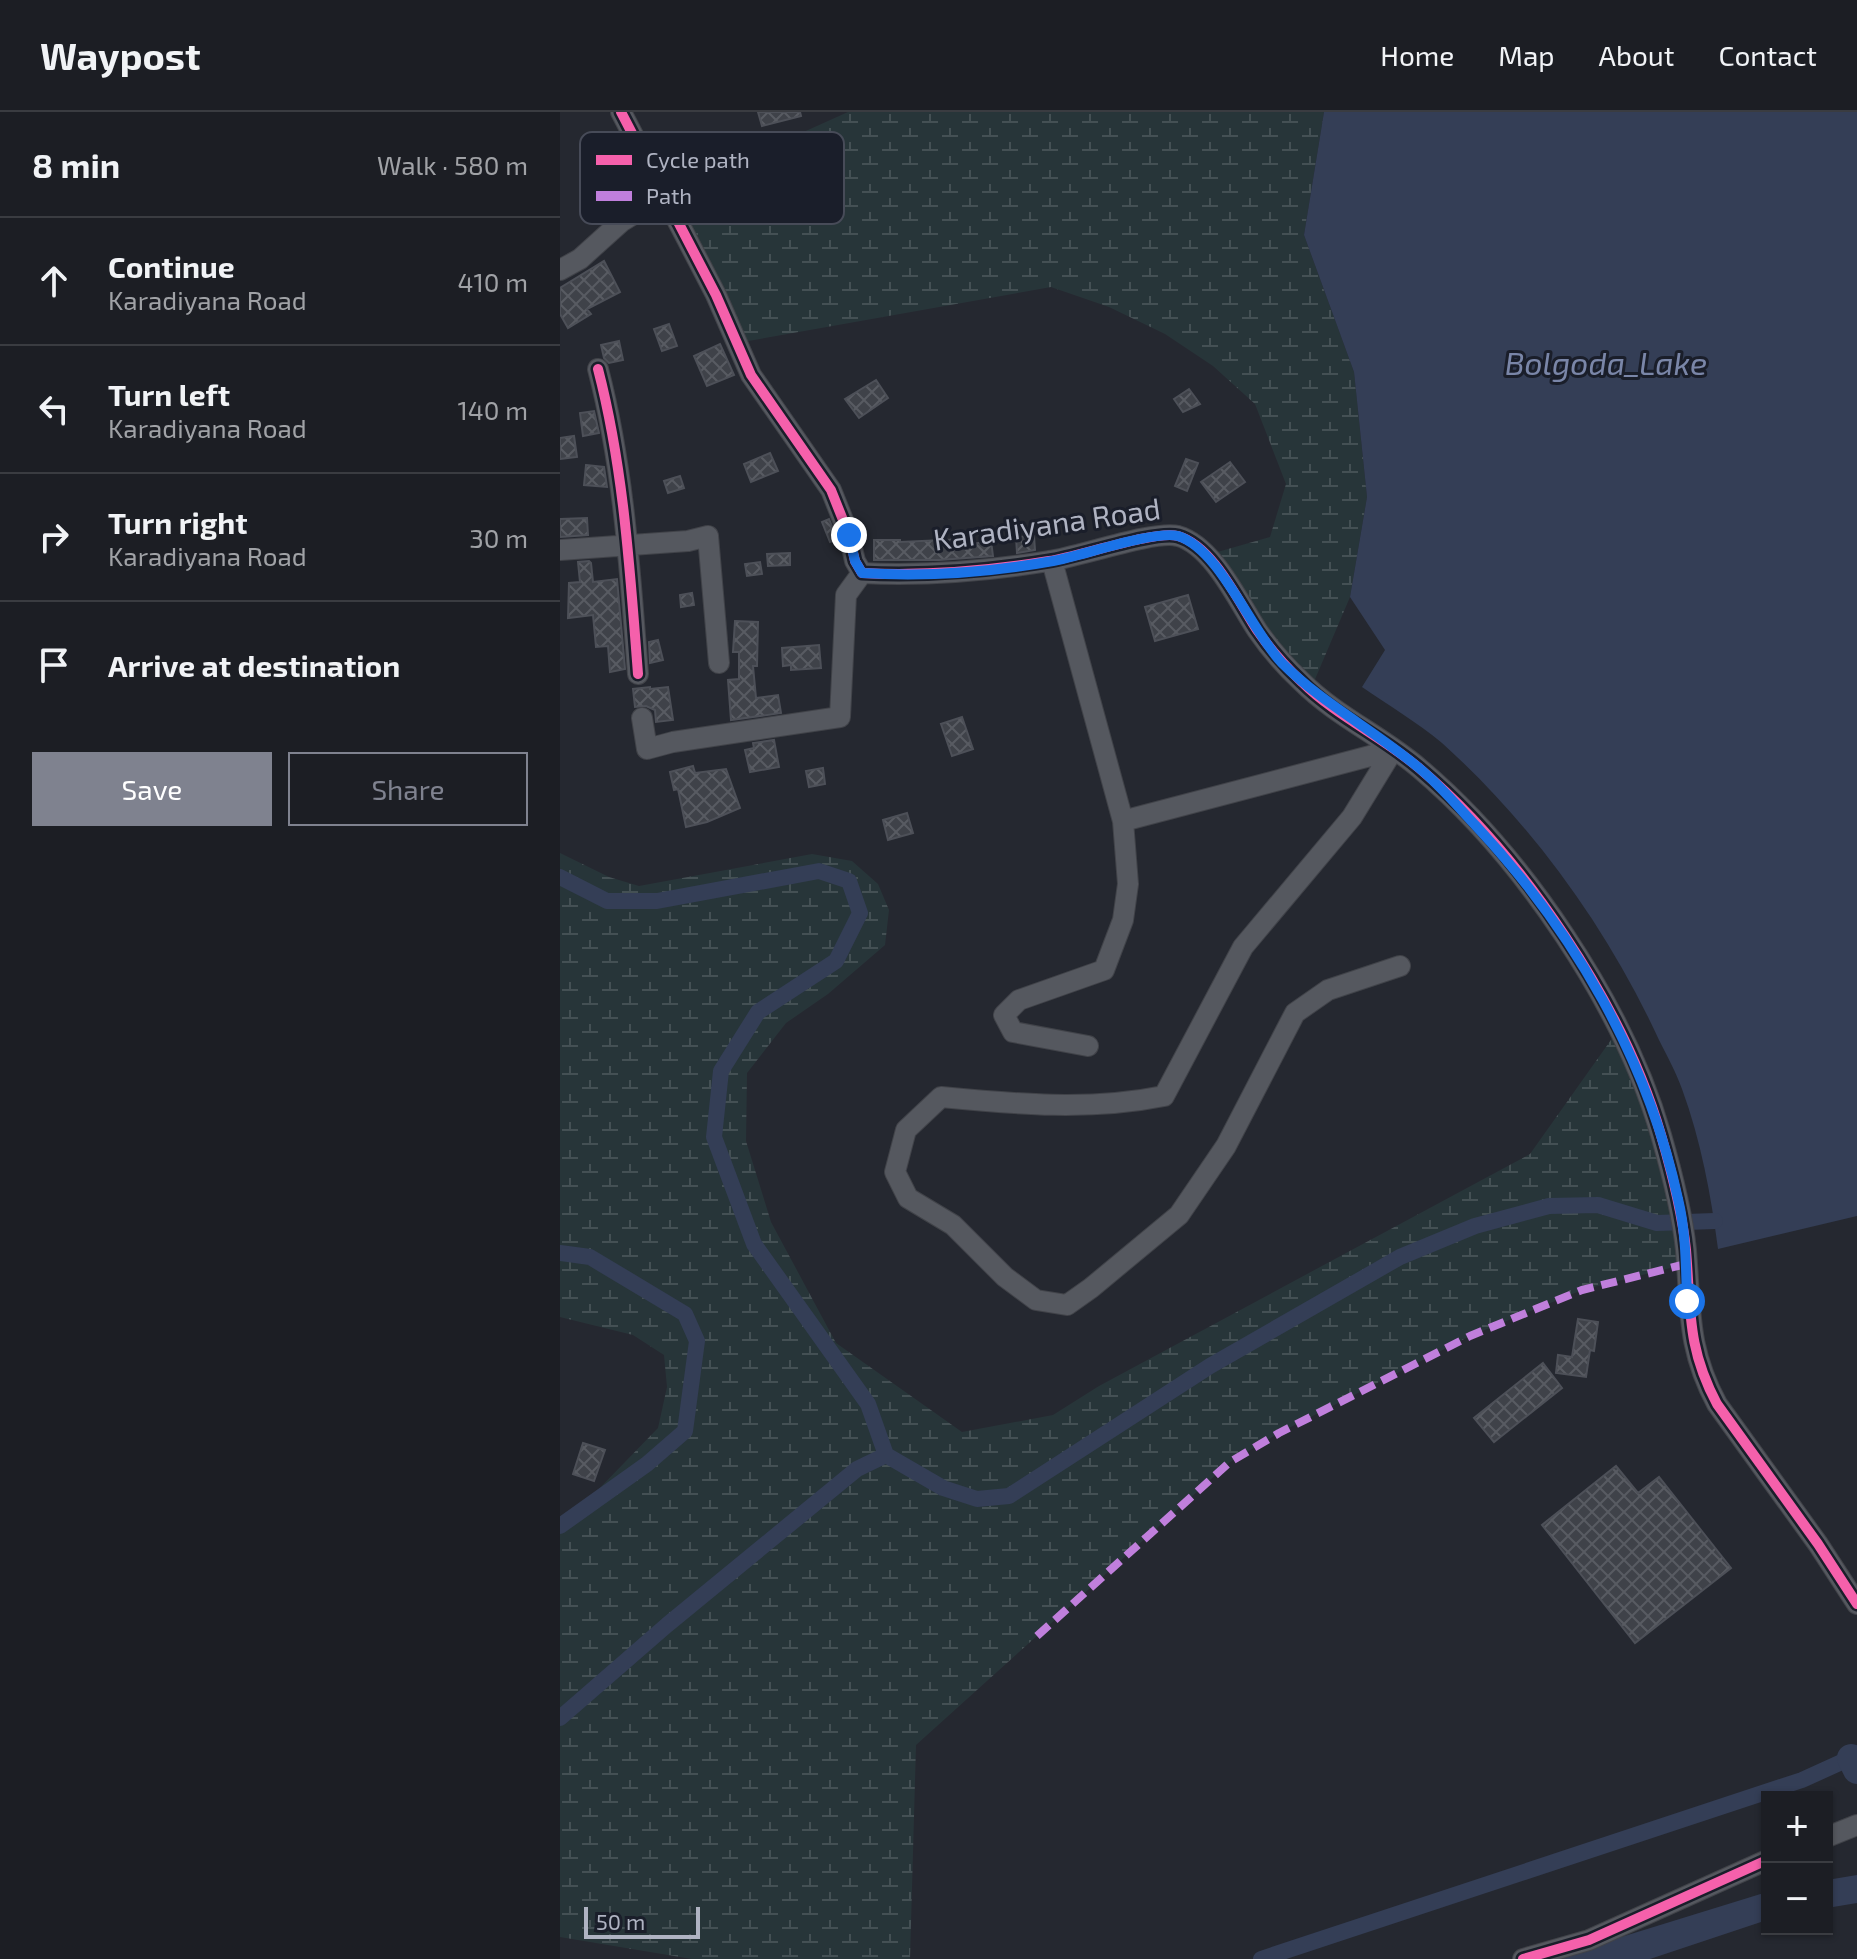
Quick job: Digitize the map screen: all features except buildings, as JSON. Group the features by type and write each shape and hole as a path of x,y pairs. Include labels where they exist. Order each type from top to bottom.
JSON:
{"street":[{"path":"560,270 580,259 619,224"},
{"path":"642,718 647,749 673,742 840,717 846,595 862,573 831,490 751,375 681,224"},
{"path":"598,369 620,484 638,674"},
{"name":"Karadiyana Road","path":"862,573 972,571 1052,561 1175,535 1194,543 1217,569 1278,659 1310,691 1418,767 1505,857 1583,965 1618,1030 1650,1100 1679,1200 1686,1251 1687,1301 1704,1381 1857,1604"},
{"path":"560,550 688,541 708,536 719,663"},
{"path":"1052,561 1123,821 1128,884 1123,920 1104,970 1019,1000 1004,1015 1013,1032 1088,1046"},
{"path":"1123,821 1393,750"},
{"path":"1393,750 1352,817 1243,947 1164,1096 1132,1103 1033,1106 941,1097 906,1130 895,1172 908,1198 953,1225 1015,1284 1036,1300 1067,1305 1179,1215 1226,1146 1295,1013 1328,990 1400,966"},
{"path":"1833,1835 1857,1825"},
{"path":"1523,1959 1589,1940 1761,1863"}],"green space":[{"path":"848,112 1324,112 1304,235 1354,372 1367,497 1350,597 1310,691 1207,555 1270,537 1286,484 1255,404 1213,366 1165,334 1109,307 1051,287 737,343 680,224 844,224 844,132 804,132"},
{"path":"560,853 609,877 639,886 812,854 852,861 878,884 889,910 885,945 828,994 786,1023 747,1073 746,1141 771,1222 836,1343 962,1432 1053,1415 1099,1386 1530,1154 1618,1030 1650,1100 1686,1264 1582,1290 1470,1336 1279,1433 1230,1462 916,1745 910,1959 692,1959 560,1937 560,1529 658,1428 667,1387 664,1355 633,1335 560,1317"}],"water":[{"name":"Bolgoda_Lake","path":"1324,112 1857,112 1857,1216 1718,1249 1700,1148 1680,1083 1639,999 1592,919 1537,844 1475,775 1442,743 1362,687 1385,650 1350,597 1367,497 1354,372 1304,235"},
{"path":"1857,1875 1857,1903 1833,1907 1833,1879"},
{"path":"1761,1894 1761,1922 1650,1959 1550,1959"}],"waterway":[{"path":"560,877 607,901 657,901 819,871 849,881 860,913 836,961 758,1012 721,1071 714,1137 754,1244 868,1404 886,1455"},
{"path":"560,1718 667,1625 857,1469 886,1455 943,1488 977,1499 1009,1496 1210,1366 1400,1257 1475,1226 1549,1206 1598,1205 1657,1223 1715,1221"},
{"path":"560,1253 590,1257 685,1314 697,1341 685,1431 647,1464 560,1526"},
{"path":"1261,1959 1802,1780 1857,1755"},
{"path":"1851,1758 1857,1770"}],"marked path":[{"path":"1037,1636 1230,1462 1279,1433 1470,1336 1582,1290 1686,1264"}],"cycle path":[{"path":"621,112 631,132"},
{"path":"679,224 716,295 751,375 831,490 862,573 932,573 1003,568 1062,559 1152,537 1178,536 1191,542 1213,562 1262,637 1296,676 1315,694 1419,768 1495,844 1565,936 1622,1035 1644,1086 1661,1135 1679,1206 1692,1329 1707,1384 1717,1404 1818,1544 1857,1604"},
{"path":"598,369 620,483 638,674"},
{"path":"1523,1959 1589,1940 1761,1863"}],"route":[{"path":"849,535 855,561 862,573 882,574 972,571 1052,561 1175,535 1194,543 1207,555 1278,659 1310,691 1418,767 1456,804 1505,857 1583,965 1618,1030 1650,1100 1679,1200 1686,1251 1687,1301"}]}
